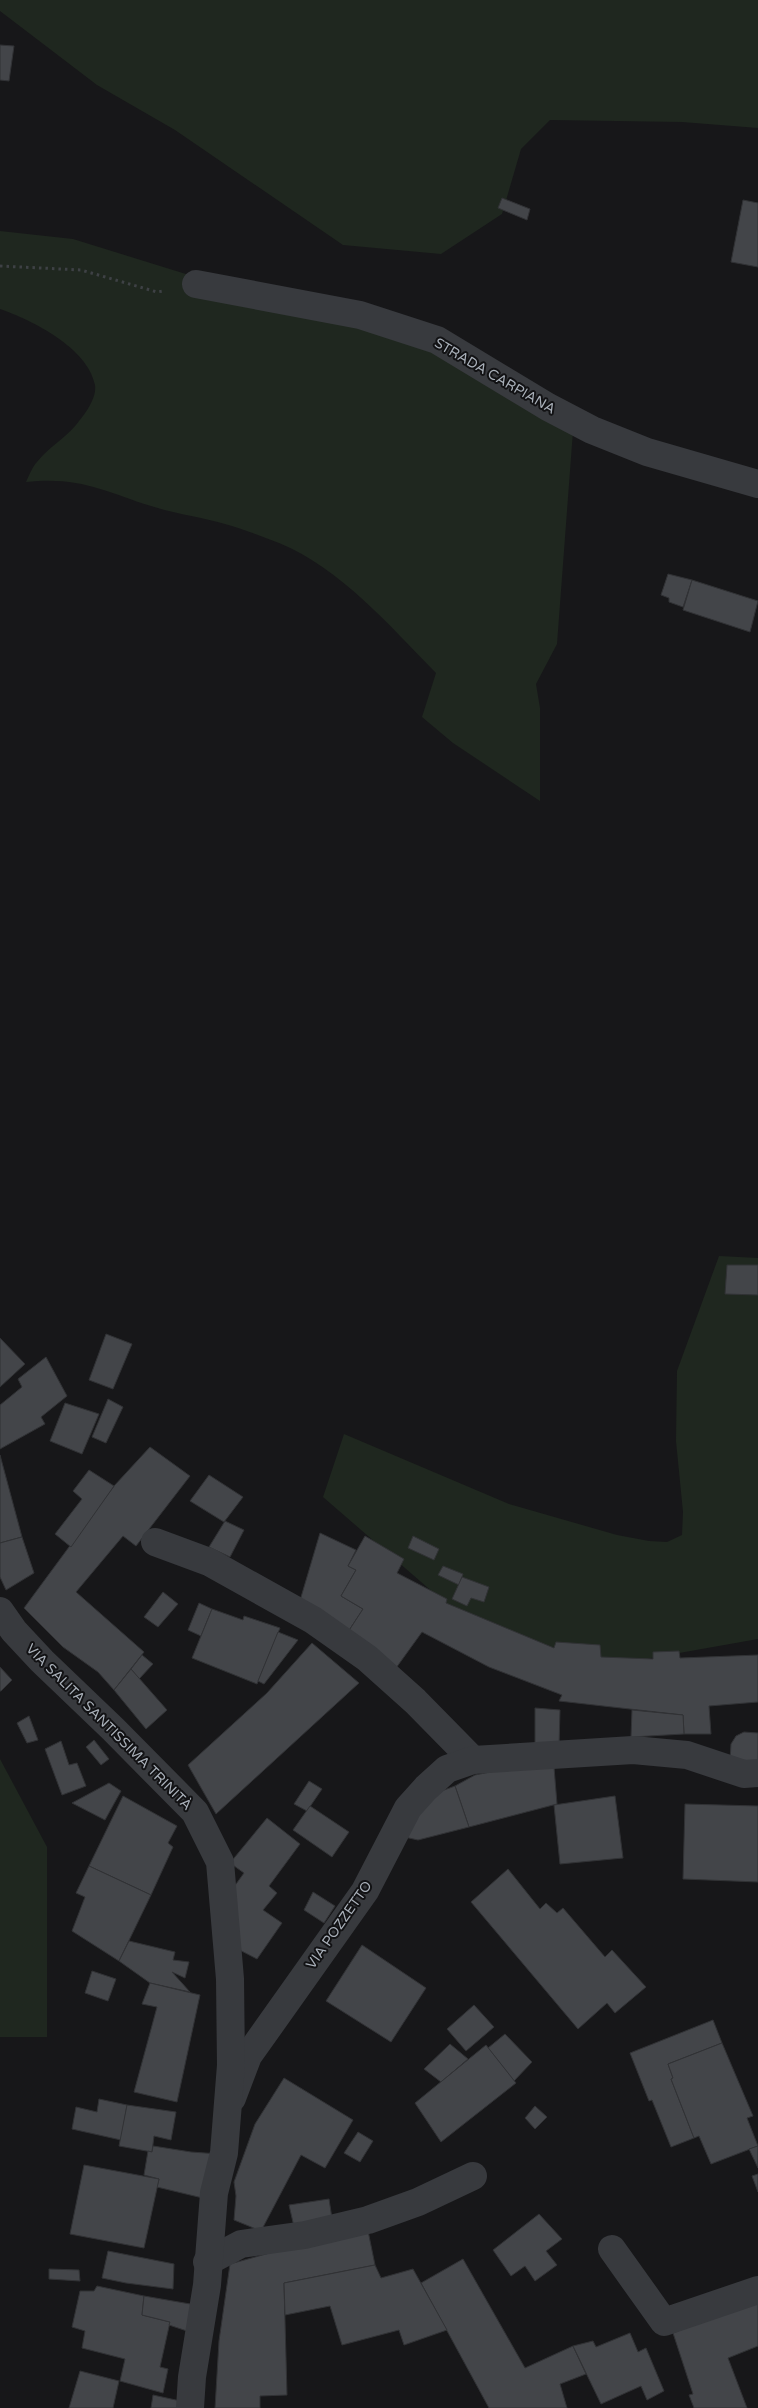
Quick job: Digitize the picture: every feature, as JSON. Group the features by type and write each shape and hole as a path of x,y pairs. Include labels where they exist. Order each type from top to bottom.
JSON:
{"street":[{"name":"STRADA CARPIANA","path":"196,284 360,316 437,340 533,399 592,430 647,452 758,484"},
{"path":"155,1542 209,1562 313,1620 367,1658 415,1701 474,1760"},
{"name":"VIA SALITA SANTISSIMA TRINITÀ","path":"0,1611 14,1631 42,1660 195,1812 220,1862 230,1979 231,2065 224,2153 214,2193 206,2284 192,2377 190,2408"},
{"name":"VIA POZZETTO","path":"227,2112 248,2056 365,1891 408,1808 447,1769 474,1760 633,1750 687,1754 744,1774 758,1773"},
{"path":"207,2262 241,2244 305,2236 368,2220 418,2202 472,2176"},
{"path":"612,2249 664,2322 758,2290"}],"path":[{"path":"0,266 81,270 157,292 196,284"}],"shaded area":[{"path":"0,0 758,0 758,128 682,122 550,120 521,149 502,214 441,254 343,245 175,130 97,85 0,11"},
{"path":"0,231 73,239 431,350 573,431 557,644 536,684 540,708 540,801 453,743 422,717 436,673 363,600 323,567 279,543 238,528 160,509 91,486 61,481 26,482 35,464 83,416 94,396 95,385 82,359 57,337 27,320 0,309"},
{"path":"719,1256 758,1258 758,1639 533,1679 323,1497 344,1434 509,1504 617,1535 649,1541 667,1542 682,1535 683,1512 676,1441 677,1371"},
{"path":"0,1759 47,1847 47,2037 0,2037"}],"building":[{"path":"0,45 14,46 9,81 0,80"},
{"path":"502,198 530,209 527,220 498,208"},
{"path":"743,200 758,203 758,267 731,262"},
{"path":"668,574 692,580 683,607 669,602 669,598 661,595"},
{"path":"692,580 758,601 750,632 683,610"},
{"path":"727,1265 758,1265 758,1295 725,1294"},
{"path":"106,1334 132,1344 113,1389 89,1380"},
{"path":"0,1338 25,1364 0,1387"},
{"path":"46,1357 67,1396 41,1417 45,1424 0,1449 0,1405 22,1387 18,1379"},
{"path":"108,1399 123,1407 106,1443 92,1437"},
{"path":"65,1403 99,1414 82,1454 50,1441"},
{"path":"150,1447 190,1476 136,1546 123,1536 76,1592 144,1652 114,1690 98,1672 63,1647 24,1608 114,1486"},
{"path":"0,1455 22,1537 0,1543"},
{"path":"89,1470 114,1486 71,1547 55,1534 82,1499 73,1491"},
{"path":"209,1475 243,1497 224,1522 190,1501"},
{"path":"225,1521 244,1530 230,1557 209,1547"},
{"path":"320,1533 356,1550 348,1566 356,1570 341,1596 363,1609 346,1635 299,1604"},
{"path":"365,1536 404,1559 397,1573 447,1599 446,1603 554,1648 556,1642 600,1645 601,1657 653,1659 653,1652 679,1651 680,1658 758,1655 758,1702 709,1706 711,1734 684,1734 683,1715 559,1701 562,1695 489,1667 422,1632 396,1668 346,1635 363,1609 341,1596 356,1570 348,1566"},
{"path":"413,1536 439,1549 434,1560 408,1548"},
{"path":"22,1537 34,1573 6,1590 0,1577 0,1543"},
{"path":"443,1566 463,1574 459,1585 438,1575"},
{"path":"462,1577 489,1587 484,1602 471,1598 467,1606 452,1599"},
{"path":"163,1592 178,1604 158,1627 144,1617"},
{"path":"199,1603 212,1609 201,1636 188,1630"},
{"path":"212,1609 243,1620 244,1616 280,1628 257,1684 192,1658"},
{"path":"278,1632 298,1640 264,1684 258,1681"},
{"path":"312,1643 359,1683 216,1814 188,1765 267,1693"},
{"path":"142,1655 153,1664 139,1679 131,1669"},
{"path":"0,1667 12,1680 1,1691 0,1691"},
{"path":"131,1669 167,1710 146,1729 114,1690"},
{"path":"535,1708 560,1710 559,1746 535,1747"},
{"path":"632,1710 683,1715 684,1734 631,1737"},
{"path":"29,1716 38,1740 27,1743 17,1723"},
{"path":"744,1732 758,1733 758,1762 730,1761 731,1744 736,1736"},
{"path":"94,1740 109,1759 101,1765 86,1747"},
{"path":"61,1741 69,1765 77,1763 86,1786 62,1795 45,1749"},
{"path":"520,1766 554,1767 557,1804 469,1827 455,1786 475,1775"},
{"path":"309,1781 322,1789 307,1811 294,1804"},
{"path":"109,1783 121,1791 105,1820 72,1803"},
{"path":"455,1786 469,1827 418,1840 400,1836 428,1796"},
{"path":"123,1796 177,1826 168,1843 173,1847 151,1895 89,1866"},
{"path":"615,1796 623,1858 560,1864 554,1805"},
{"path":"685,1804 758,1806 758,1882 683,1879"},
{"path":"310,1806 349,1832 332,1857 293,1830"},
{"path":"267,1818 300,1844 269,1886 277,1893 263,1910 282,1923 257,1959 232,1946 231,1891 244,1873 230,1863"},
{"path":"89,1866 151,1895 119,1961 72,1931 85,1897 76,1893"},
{"path":"508,1869 540,1909 546,1903 557,1913 563,1908 605,1957 612,1950 646,1987 615,2013 607,2003 578,2029 471,1902"},
{"path":"313,1892 335,1906 324,1923 304,1910"},
{"path":"129,1941 175,1952 173,1960 189,1962 185,1978 172,1972 190,1992 150,1983 119,1961"},
{"path":"362,1945 426,1988 391,2042 326,2001"},
{"path":"92,1971 116,1979 108,2001 85,1993"},
{"path":"150,1983 200,1995 177,2102 134,2092 157,2007 142,2004"},
{"path":"474,2005 494,2027 466,2051 447,2029"},
{"path":"713,2020 722,2043 668,2064 673,2078 671,2079 694,2138 671,2147 652,2100 649,2101 630,2053"},
{"path":"505,2034 532,2062 514,2081 488,2048"},
{"path":"722,2043 753,2116 747,2118 758,2146 711,2164 699,2136 694,2138 671,2079 673,2078 668,2064"},
{"path":"450,2044 468,2059 441,2082 424,2069"},
{"path":"486,2045 516,2083 441,2142 415,2103"},
{"path":"284,2078 353,2120 325,2168 301,2155 261,2231 234,2220 236,2196 234,2182 255,2124"},
{"path":"99,2099 127,2105 121,2140 72,2129 76,2107 97,2112"},
{"path":"127,2105 176,2112 171,2140 154,2136 152,2152 119,2146"},
{"path":"535,2106 547,2117 535,2129 525,2118"},
{"path":"358,2132 373,2141 360,2162 344,2153"},
{"path":"153,2146 219,2154 211,2200 157,2187 159,2179 144,2175 148,2151 152,2152"},
{"path":"758,2146 758,2168 749,2149"},
{"path":"84,2165 159,2179 144,2248 70,2234"},
{"path":"758,2174 758,2192 752,2176"},
{"path":"329,2199 333,2225 295,2231 289,2205"},
{"path":"539,2214 562,2239 546,2251 557,2265 535,2281 525,2266 511,2276 493,2250"},
{"path":"367,2226 375,2265 284,2283 287,2395 260,2396 260,2408 215,2408 219,2341 230,2264"},
{"path":"108,2251 174,2264 173,2289 102,2278"},
{"path":"463,2259 525,2368 573,2346 586,2374 560,2384 567,2408 489,2408 421,2283"},
{"path":"375,2265 381,2278 413,2269 447,2330 404,2345 399,2330 342,2345 330,2306 285,2315 284,2283"},
{"path":"49,2269 79,2270 80,2281 49,2279"},
{"path":"97,2286 144,2296 142,2315 170,2322 160,2367 168,2369 163,2393 120,2381 125,2359 82,2348 85,2331 72,2327 80,2291 94,2291"},
{"path":"144,2296 196,2305 190,2332 169,2325 170,2322 142,2315"},
{"path":"758,2300 758,2346 728,2358 747,2408 694,2408 689,2395 693,2394 673,2333"},
{"path":"630,2333 638,2352 646,2348 664,2391 647,2400 641,2386 601,2404 573,2346 593,2341 596,2347"},
{"path":"80,2371 119,2381 113,2408 69,2408"},
{"path":"153,2395 185,2402 184,2408 151,2408"}]}
